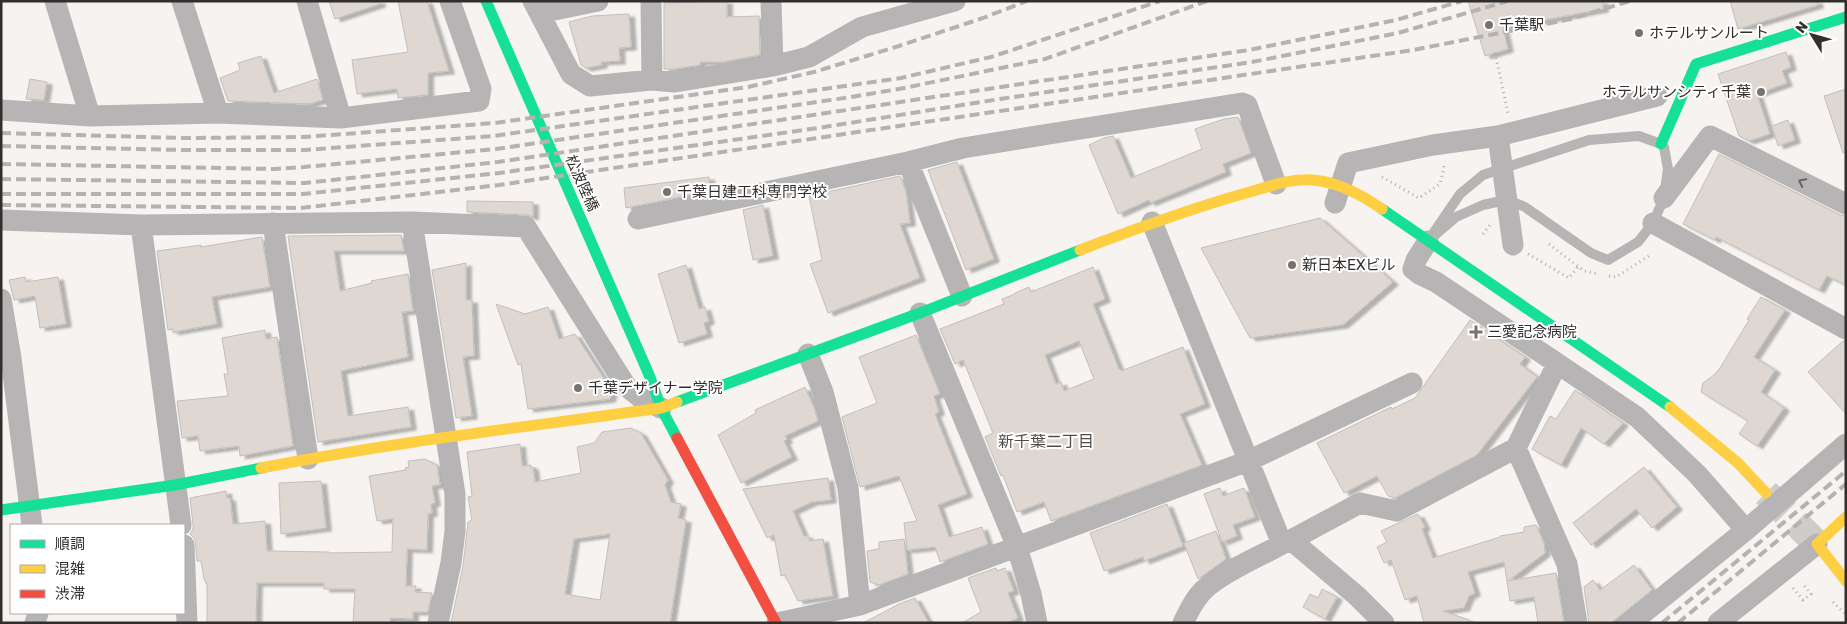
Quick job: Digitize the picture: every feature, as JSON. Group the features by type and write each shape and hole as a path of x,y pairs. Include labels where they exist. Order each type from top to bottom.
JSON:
{"street":[{"path":"55,1 90,116"},
{"path":"182,1 218,113"},
{"path":"307,1 341,118"},
{"path":"1,110 90,116 218,113 341,118 479,101 481,89 450,1"},
{"name":"松波陸橋","path":"486,1 650,377 661,408 776,623"},
{"path":"598,1 536,7 572,74 590,86 652,80 674,82 773,66 809,57 862,28 955,1"},
{"path":"651,1 652,80"},
{"path":"772,1 773,66"},
{"path":"1661,144 1696,64 1846,17"},
{"path":"1335,203 1348,163 1433,145 1498,136 1657,96"},
{"path":"638,219 908,162 963,148 1242,102 1247,105 1276,184"},
{"path":"1498,136 1513,245"},
{"path":"1664,198 1710,136 1846,204"},
{"path":"908,162 962,296"},
{"path":"1,510 31,516 308,459 661,408 920,312 1152,222 1288,180 1313,180 1333,184 1363,196 1661,400 1738,463 1766,493"},
{"path":"1,220 141,225 412,222 526,227 626,386 641,398 661,408"},
{"path":"412,222 455,494 455,531 451,564 438,623"},
{"path":"1152,222 1248,461 1287,542 1357,596 1384,623"},
{"path":"273,223 308,459"},
{"path":"1653,223 1846,329"},
{"path":"141,225 181,524"},
{"path":"1428,241 1416,260 1414,269 1419,274 1436,282 1637,417 1697,474 1746,530"},
{"path":"1,299 6,359 31,516"},
{"path":"920,312 1017,547 1038,623"},
{"path":"808,354 823,392 848,488 860,605"},
{"path":"1183,623 1191,606 1206,588 1234,569 1360,503 1397,512 1516,448 1557,364"},
{"path":"776,623 860,605 1248,461 1412,383"},
{"path":"1631,623 1746,530 1846,444"},
{"path":"1516,448 1567,564 1577,623"},
{"path":"1718,623 1817,544 1846,517"},
{"path":"1817,544 1846,580"},
{"path":"185,584 186,623"}],"lane":[{"path":"1640,136 1664,147 1668,169 1664,198 1653,223 1638,242 1608,260 1591,253 1525,207 1514,202 1501,201 1483,205 1456,217 1428,241 1460,194 1483,175 1589,140 1640,136"}],"path":[{"path":"1496,52 1508,116"},
{"path":"1513,245 1569,278 1578,267"}],"building":[{"path":"329,1 380,1 380,4 335,19"},
{"path":"398,1 427,1 449,71 428,73 428,95 398,98 397,89 357,94 352,60 408,52"},
{"path":"727,1 727,17 759,16 760,55 723,62 700,62 700,65 664,69 664,3"},
{"path":"1468,1 1603,1 1603,9 1503,28 1508,49 1485,56"},
{"path":"1730,1 1817,1 1818,5 1738,29"},
{"path":"629,14 631,47 619,48 620,61 601,62 602,65 586,68 581,65 569,22 592,16"},
{"path":"1786,52 1791,67 1782,71 1787,83 1757,94 1770,134 1749,141 1739,136 1718,74"},
{"path":"261,56 274,93 317,79 323,100 309,104 228,101 220,78 240,70 238,63"},
{"path":"30,79 47,82 44,100 26,99"},
{"path":"1846,89 1846,152 1843,153 1824,96"},
{"path":"1238,117 1251,153 1223,164 1226,172 1150,203 1149,200 1118,214 1089,145 1113,136 1131,178 1202,149 1195,129 1224,119"},
{"path":"1788,120 1795,140 1778,146 1772,126"},
{"path":"1719,154 1840,215 1846,216 1846,285 1827,276 1819,290 1716,237 1715,240 1683,224"},
{"path":"957,162 994,259 966,270 928,170"},
{"path":"900,176 906,191 910,223 900,224 920,278 828,313 810,264 822,260 809,196"},
{"path":"709,177 710,191 626,208 624,188"},
{"path":"467,201 533,202 533,217 527,215 467,212"},
{"path":"763,205 773,256 753,260 743,210"},
{"name":"新日本EXビル","path":"1320,218 1393,282 1343,325 1250,338 1201,248"},
{"path":"401,235 404,251 334,251 340,291 372,283 371,281 408,274 413,311 402,312 408,357 341,371 348,416 408,407 411,427 318,442 288,236"},
{"path":"262,237 270,287 212,297 217,324 173,332 173,329 168,330 157,251 201,245 201,247"},
{"path":"466,263 466,300 472,300 474,356 463,357 472,416 456,418 432,270"},
{"path":"686,265 699,309 705,307 709,321 704,323 707,334 679,343 658,274"},
{"path":"1093,267 1105,299 1093,304 1121,371 1183,347 1205,404 1180,414 1202,465 1051,521 1044,502 1017,512 1003,475 1001,476 985,437 993,433 963,360 955,364 940,329 1004,304 1002,299 1029,287 1031,292","holes":["1079,341 1094,379 1064,391 1061,382 1056,384 1045,355"]},
{"path":"25,277 26,282 58,277 66,324 40,328 35,296 14,300 9,280"},
{"path":"1761,297 1785,310 1754,357 1775,370 1761,392 1784,408 1757,446 1739,434 1748,421 1701,392 1703,383 1720,368"},
{"path":"496,304 525,314 548,307 559,339 575,334 612,391 610,399 528,409 521,364 518,365"},
{"path":"1470,320 1525,357 1520,364 1537,377 1477,455 1395,498 1388,496 1377,476 1344,493 1317,443 1391,407 1392,409 1415,398"},
{"path":"265,330 266,339 277,337 293,446 240,456 239,446 200,451 198,436 182,438 177,401 228,396 224,374 228,374 222,338"},
{"path":"916,335 940,394 934,396 939,412 935,414 967,494 938,505 949,537 982,527 988,544 940,562 935,547 907,550 904,523 917,521 899,476 860,487 842,417 877,403 859,357"},
{"path":"1843,341 1846,341 1846,414 1808,372"},
{"path":"805,387 818,421 785,436 787,440 784,441 792,457 741,483 718,435 756,413 755,410"},
{"path":"1575,390 1623,423 1604,444 1581,428 1561,465 1532,449 1550,416 1556,419"},
{"path":"631,428 641,433 668,480 665,485 671,502 681,504 678,518 686,520 670,623 451,623 463,566 468,522 472,520 468,497 472,496 467,452 520,444 522,466 531,465 531,468 533,467 535,482 581,473 577,447 594,443 602,432","holes":["610,534 600,600 565,594 574,539"]},
{"path":"425,459 437,465 440,485 432,486 435,503 431,504 432,513 428,514 427,550 407,549 406,586 416,586 415,592 432,593 428,612 413,612 413,619 390,618 390,623 353,623 355,589 324,589 324,583 257,583 256,623 207,623 207,585 201,561 197,561 195,539 190,534 193,524 190,498 226,491 227,498 230,498 233,524 265,521 267,551 329,553 392,552 393,519 377,521 369,476 406,470 405,468 409,467 408,461"},
{"path":"1644,467 1677,507 1652,528 1636,509 1591,545 1573,523"},
{"path":"828,478 831,500 812,502 793,511 804,536 807,535 810,541 823,539 833,596 798,601 785,575 781,576 774,535 767,538 743,489"},
{"path":"321,481 326,528 281,534 279,483"},
{"path":"1220,488 1223,496 1244,488 1255,517 1233,525 1237,536 1222,542 1204,494"},
{"path":"1167,504 1183,546 1144,561 1143,557 1104,571 1090,533"},
{"path":"1418,514 1425,527 1422,529 1433,558 1500,536 1524,532 1524,527 1536,525 1544,543 1545,553 1508,581 1556,573 1564,623 1538,623 1534,597 1510,601 1504,562 1468,572 1475,593 1469,596 1464,608 1443,611 1469,620 1469,623 1424,623 1417,596 1405,600 1391,560 1384,563 1377,547 1387,542 1381,531"},
{"path":"1216,531 1226,559 1198,579 1184,543"},
{"path":"904,539 908,574 879,585 870,582 867,551 879,549 879,542"},
{"path":"1634,565 1652,590 1611,623 1589,623 1584,587 1593,580 1600,590"},
{"path":"996,568 997,571 1005,568 1014,591 1008,593 1018,618 1007,623 962,623 981,612 968,578"},
{"path":"1322,589 1337,597 1325,619 1303,607 1310,594 1318,598"},
{"path":"915,598 929,623 863,623 899,604"}],"tunnel":[{"path":"1766,493 1817,544"}],"railway":[{"path":"1,133 181,138 303,137 495,123 748,87 814,72 899,46 1027,1"},
{"path":"1,146 182,150 305,150 493,136 901,78 991,57 1160,1"},
{"path":"1,164 275,169 496,149 851,97 1045,59 1207,1"},
{"path":"1,179 305,183 498,162 1249,50 1396,20 1462,1"},
{"path":"1,194 303,194 499,173 818,128 1252,62 1398,33 1508,1"},
{"path":"1,205 301,208 499,185 1413,50 1571,19 1630,1"},
{"path":"1662,623 1846,471"},
{"path":"1678,623 1846,484"}],"traffic: fast":[{"path":"486,1 650,377 661,408 677,438"},
{"path":"1661,144 1696,64 1846,17"},
{"path":"1382,209 1670,407"},
{"path":"677,402 920,313 1080,250"},
{"path":"1,510 175,485 261,468"}],"traffic: slow":[{"path":"1080,250 1204,206 1296,180 1322,181 1341,186 1382,209"},
{"path":"261,468 410,443 661,408 677,402"},
{"path":"1670,407 1738,463 1766,493"},
{"path":"1846,517 1817,544 1846,581"}],"traffic: jam":[{"path":"677,438 776,623"}],"place":[{"name":"千葉駅","path":"1489,25"},
{"name":"ホテルサンルート","path":"1639,33"},
{"name":"ホテルサンシティ千葉","path":"1761,92"},
{"name":"千葉日建工科専門学校","path":"667,192"},
{"name":"新日本EXビル","path":"1292,265"},
{"name":"三愛記念病院","path":"1476,332"},
{"name":"千葉デザイナー学院","path":"578,388"}],"district":[{"name":"新千葉二丁目","path":"1046,441"}]}
